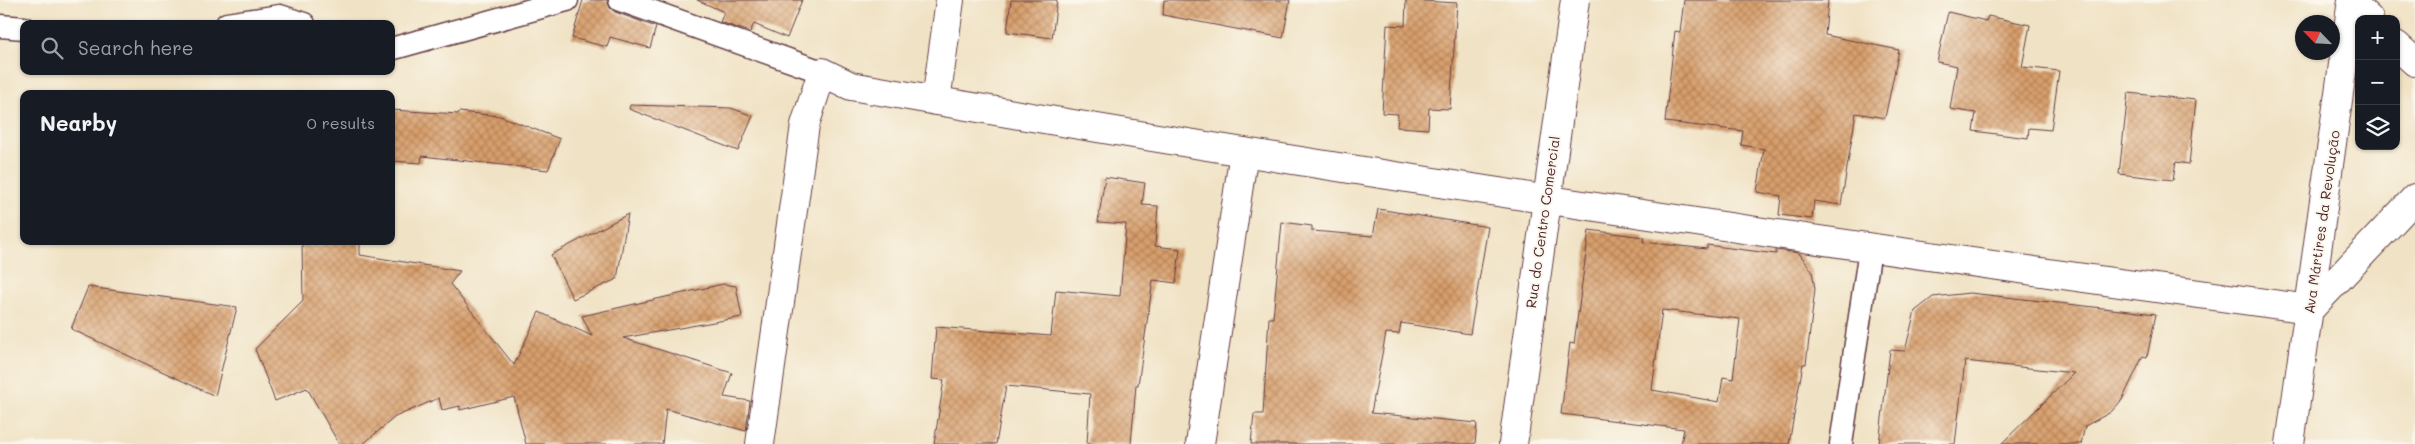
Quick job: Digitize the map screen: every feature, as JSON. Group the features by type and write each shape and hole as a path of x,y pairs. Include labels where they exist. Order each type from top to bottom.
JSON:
{"street":[{"path":"936,101 950,0"},
{"name":"Rua do Centro Comercial","path":"1513,444 1575,0"},
{"name":"Ava Mártires da Revolução","path":"2290,444 2358,7"},
{"path":"2400,49 2415,62"},
{"path":"760,444 805,125 822,72 851,86 1244,152 1870,249 2310,309 2415,198"},
{"path":"1200,444 1244,152"}],"lane":[{"path":"395,48 567,0"},
{"path":"620,0 822,72"},
{"path":"254,20 280,16 292,20"},
{"path":"0,26 20,28"},
{"path":"1841,444 1870,249"}],"building":[{"path":"583,0 607,0 610,8 615,12 656,27 650,48 610,37 607,47 572,38"},
{"path":"697,0 802,0 787,38 754,24 750,32 720,22 724,12"},
{"path":"1011,0 1057,0 1052,38 1007,32"},
{"path":"1164,0 1290,0 1283,38 1163,15"},
{"path":"1406,0 1457,3 1450,109 1429,108 1428,129 1397,127 1398,114 1382,113 1387,25 1405,26"},
{"path":"1684,0 1828,0 1825,35 1899,50 1885,118 1856,113 1841,205 1814,201 1812,219 1779,215 1781,196 1757,192 1764,149 1741,145 1743,131 1665,122 1675,31 1680,32"},
{"path":"1948,12 1986,21 1988,16 2030,25 2022,67 2059,71 2051,130 2029,128 2028,138 1973,131 1976,113 1950,109 1957,66 1937,62"},
{"path":"2128,93 2196,100 2189,164 2176,162 2173,180 2119,174"},
{"path":"630,105 731,108 753,116 738,151 629,109"},
{"path":"395,110 458,114 459,112 500,116 560,139 548,170 422,156 421,163 395,161"},
{"path":"1105,177 1145,183 1142,205 1158,206 1155,246 1180,249 1176,283 1153,280 1138,385 1136,385 1131,444 1087,444 1090,394 1006,386 996,444 934,444 944,380 932,379 936,327 1051,336 1056,290 1120,296 1126,224 1098,222"},
{"path":"1378,209 1488,227 1470,334 1401,323 1399,334 1386,333 1371,413 1477,423 1475,444 1251,444 1254,414 1263,414 1269,318 1273,318 1282,222 1312,226 1312,231 1373,236"},
{"path":"628,214 617,279 573,299 551,255"},
{"path":"1589,230 1644,237 1643,242 1707,249 1707,245 1776,254 1776,250 1799,253 1812,271 1815,289 1806,364 1803,364 1789,444 1681,444 1684,429 1561,414 1570,343 1574,344","holes":["1662,310 1740,319 1733,379 1723,377 1719,402 1652,390"]},
{"path":"302,245 360,245 360,255 460,271 450,284 514,365 539,312 592,336 582,316 723,284 736,286 742,317 623,338 732,373 724,397 750,401 746,431 666,409 662,444 526,444 514,397 460,410 460,406 442,410 439,398 395,417 363,444 339,444 307,388 275,401 255,349 303,301"},
{"path":"88,287 237,307 215,396 71,329"},
{"path":"1970,293 2156,314 2147,357 2143,356 2122,400 2111,412 2085,426 2081,444 2001,444 2074,373 1965,361 1955,444 1879,444 1890,350 1905,351 1915,311 1933,297"}]}
